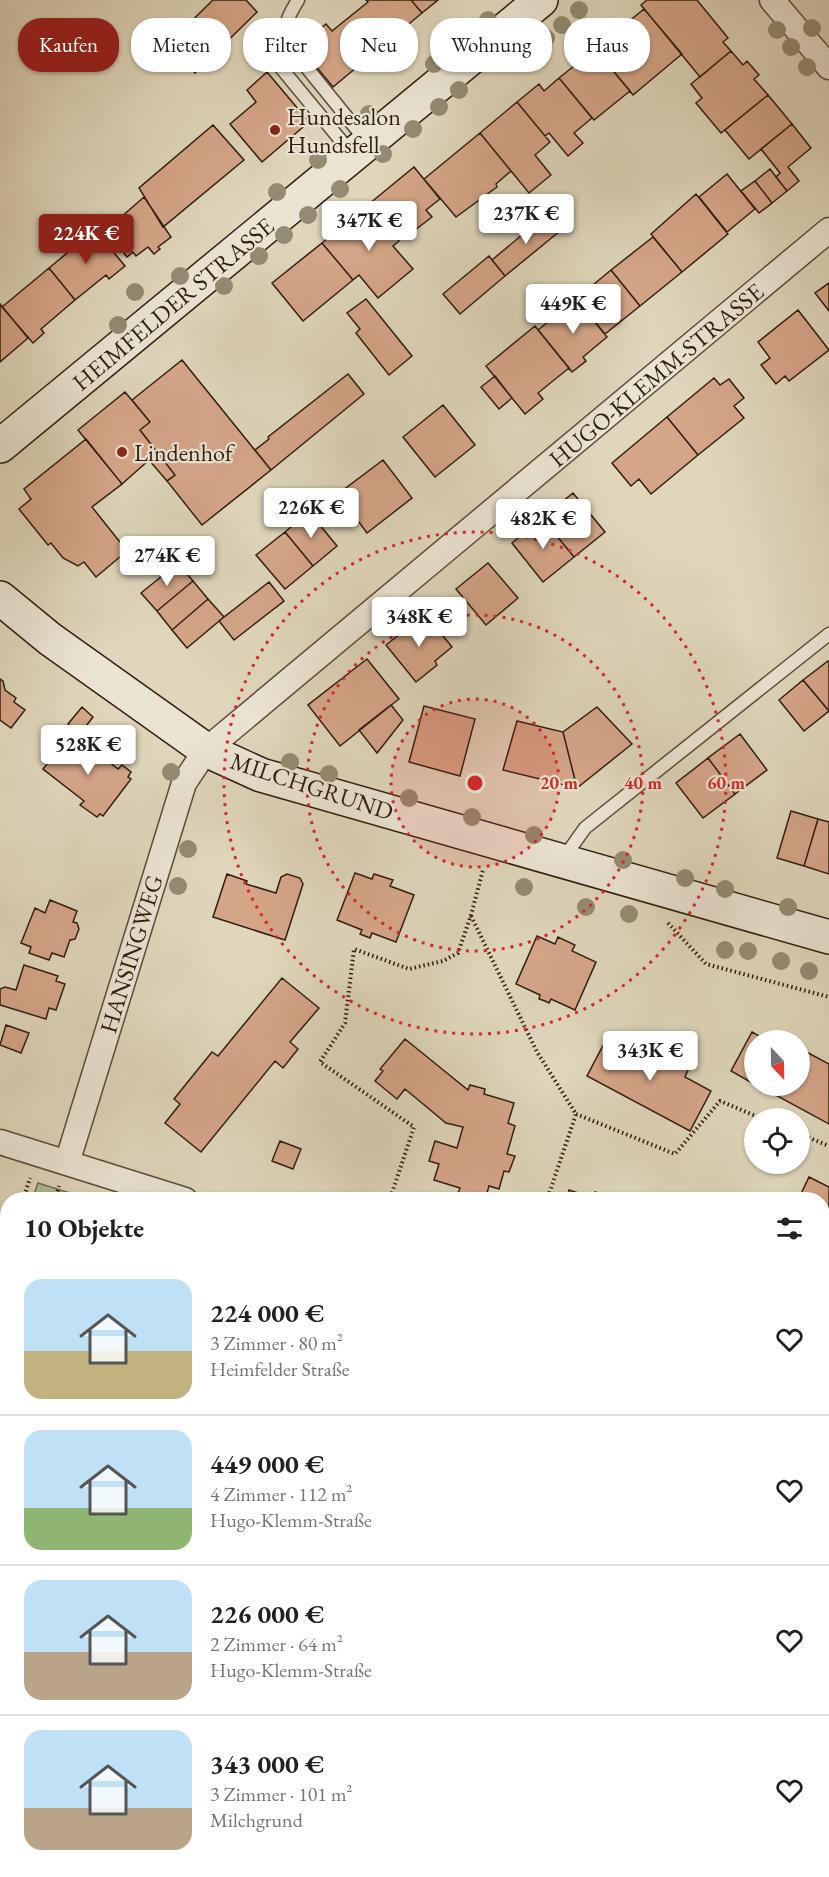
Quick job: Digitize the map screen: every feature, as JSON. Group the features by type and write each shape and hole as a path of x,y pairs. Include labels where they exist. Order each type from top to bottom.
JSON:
{"street":[{"name":"HEIMFELDER STRASSE","path":"0,446 541,0"},
{"path":"772,0 829,67"},
{"name":"HUGO-KLEMM-STRASSE","path":"206,750 829,230"},
{"name":"MILCHGRUND","path":"0,598 50,639 206,750 261,775 829,937"},
{"name":"HANSINGWEG","path":"67,1163 184,783 206,750"},
{"path":"0,1142 159,1192"}],"lane":[{"path":"298,0 286,22 285,30 290,47 360,149"},
{"path":"288,72 360,149"},
{"path":"562,861 585,828 829,634"}],"path":[{"path":"392,1192 414,1127 320,1062 345,1023 354,949 409,969 443,961 458,953 471,915 490,841"},
{"path":"637,882 655,909 706,964 829,997"},
{"path":"471,915 537,1052 576,1114 675,1154 720,1101 744,1111"},
{"path":"550,1192 576,1114"},
{"path":"810,1138 829,1146"}],"green space":[{"path":"38,1183 67,1192 35,1192"}],"building":[{"path":"213,0 246,0 257,12 251,18 243,18 243,26 231,38 231,18 195,18"},
{"path":"366,0 411,0 422,13 416,18 348,18 368,2"},
{"path":"411,0 438,0 422,13"},
{"path":"647,0 697,0 728,38 723,42 731,51 700,77 641,5"},
{"path":"644,9 682,54 633,95 614,72 650,72 650,18 633,18"},
{"path":"340,25 340,72 351,72 333,87 321,72 328,72 328,26 332,31"},
{"path":"731,51 743,65 747,61 759,75 754,79 768,95 721,133 696,103 702,98 691,84"},
{"path":"267,72 309,122 262,162 230,124 256,102 247,90"},
{"path":"566,72 614,72 630,91 594,120 559,78"},
{"path":"559,78 592,118 574,133 583,143 568,156 549,133 545,136 517,102 539,84 544,91"},
{"path":"768,95 792,124 749,159 725,130"},
{"path":"517,102 550,142 535,155 551,175 529,193 480,133"},
{"path":"792,124 811,148 788,167 799,181 787,191 776,177 780,173 761,149"},
{"path":"213,125 244,160 163,227 139,188"},
{"path":"480,133 511,171 496,184 497,187 456,217 424,179"},
{"path":"414,167 440,199 426,210 432,217 415,230 410,225 396,237 369,204"},
{"path":"770,169 787,191 772,203 755,181"},
{"path":"727,174 755,209 727,232 699,197"},
{"path":"755,181 772,203 759,213 741,191"},
{"path":"696,194 728,234 682,272 651,234"},
{"path":"144,197 171,237 158,247 160,249 154,254 148,247 136,256 133,252 127,257 105,231"},
{"path":"369,204 399,241 393,246 413,269 378,298 359,275 353,280 322,243"},
{"path":"547,214 560,231 505,276 492,260"},
{"path":"95,230 125,266 109,279 106,275 75,300 49,268"},
{"path":"653,237 682,272 640,306 611,270"},
{"path":"322,243 353,280 303,321 272,283"},
{"path":"489,256 505,276 460,314 443,294"},
{"path":"49,268 75,300 41,329 44,333 33,343 2,307"},
{"path":"611,270 640,306 605,334 576,299"},
{"path":"829,283 829,311 815,293"},
{"path":"366,299 412,356 389,375 356,333 360,329 347,313"},
{"path":"576,299 607,337 583,357 586,361 572,372 538,330"},
{"path":"0,304 28,338 0,362"},
{"path":"798,310 829,350 789,381 785,376 776,384 761,365 770,358 758,342"},
{"path":"535,326 569,368 538,393 543,399 525,414 486,366"},
{"path":"182,360 271,470 202,525 167,481 175,475 140,430 150,422 132,400"},
{"path":"348,374 364,394 271,470 255,450 269,439 268,437"},
{"path":"495,376 512,398 499,409 481,387"},
{"path":"714,378 720,385 729,379 744,398 734,406 744,418 698,455 667,417"},
{"path":"125,392 150,422 140,430 175,475 167,481 149,460 122,484 78,430"},
{"path":"443,405 475,445 435,477 403,437"},
{"path":"667,417 698,455 651,494 639,479 631,486 612,463"},
{"path":"86,439 122,484 92,507 127,551 96,577 84,562 78,566 63,558 51,543 48,545 19,509 31,499 24,489"},
{"path":"383,460 412,498 367,533 338,494"},
{"path":"573,493 605,532 574,557 542,518"},
{"path":"309,512 337,546 313,566 285,532"},
{"path":"542,518 574,557 543,582 512,543"},
{"path":"285,532 313,566 285,589 256,555"},
{"path":"178,563 193,581 157,611 141,593"},
{"path":"488,563 518,598 486,625 456,589"},
{"path":"193,581 208,599 172,630 157,611"},
{"path":"269,582 284,601 234,640 219,621"},
{"path":"208,599 224,617 187,648 172,630"},
{"path":"425,614 452,647 435,661 437,665 416,682 386,645"},
{"path":"367,659 399,699 340,746 308,705"},
{"path":"829,661 829,711 803,680"},
{"path":"0,679 3,681 5,690 16,698 14,702 25,710 11,728 0,720"},
{"path":"803,680 829,711 804,731 779,700"},
{"path":"391,705 403,720 377,753 359,730"},
{"path":"424,706 475,719 460,776 409,762"},
{"path":"82,707 93,717 80,734 68,724"},
{"path":"597,707 632,744 577,788 563,732"},
{"path":"517,721 563,732 577,788 503,770"},
{"path":"740,734 767,770 735,794 708,758"},
{"path":"66,740 75,748 81,740 118,769 122,765 131,772 128,777 131,779 103,816 100,814 97,817 80,805 84,801 43,769"},
{"path":"708,758 735,794 703,818 676,783"},
{"path":"791,811 818,819 804,866 777,858"},
{"path":"818,819 829,822 829,874 804,866"},
{"path":"355,873 372,879 374,874 393,880 390,886 414,895 396,942 372,933 370,938 360,934 362,930 337,920"},
{"path":"227,874 247,881 246,884 276,893 281,877 287,874 300,878 303,884 285,940 213,917"},
{"path":"50,900 77,911 73,922 77,923 79,929 75,939 70,940 64,957 52,953 49,960 29,953 31,947 21,943 35,908 45,913"},
{"path":"537,936 555,944 558,937 575,945 572,951 596,962 575,1010 551,999 549,1003 539,999 540,995 516,984"},
{"path":"24,965 58,976 56,981 65,984 56,1010 49,1008 46,1019 0,1005 0,989 5,987 16,990"},
{"path":"282,978 319,1008 290,1042 298,1049 283,1068 275,1061 201,1152 165,1123 180,1104 174,1099 212,1052 218,1056"},
{"path":"6,1025 29,1033 21,1053 0,1045"},
{"path":"608,1036 634,1050 638,1043 688,1070 685,1077 711,1091 690,1131 587,1076"},
{"path":"405,1039 468,1090 470,1085 485,1089 484,1094 514,1103 508,1123 515,1126 507,1154 515,1156 509,1172 504,1171 499,1189 489,1186 487,1192 458,1192 460,1188 434,1180 439,1164 429,1161 435,1141 457,1148 463,1127 446,1123 405,1089 397,1099 375,1081 383,1071 380,1069"},
{"path":"744,1047 744,1078 731,1071"},
{"path":"810,1054 829,1064 829,1124 810,1114 810,1108 800,1108 777,1096 810,1096"},
{"path":"280,1141 301,1149 293,1169 272,1161"},
{"path":"809,1177 829,1187 829,1192 802,1192"}],"place":[{"name":"Hundesalon Hundsfell","path":"275,130"},
{"name":"Lindenhof","path":"122,452"}]}
